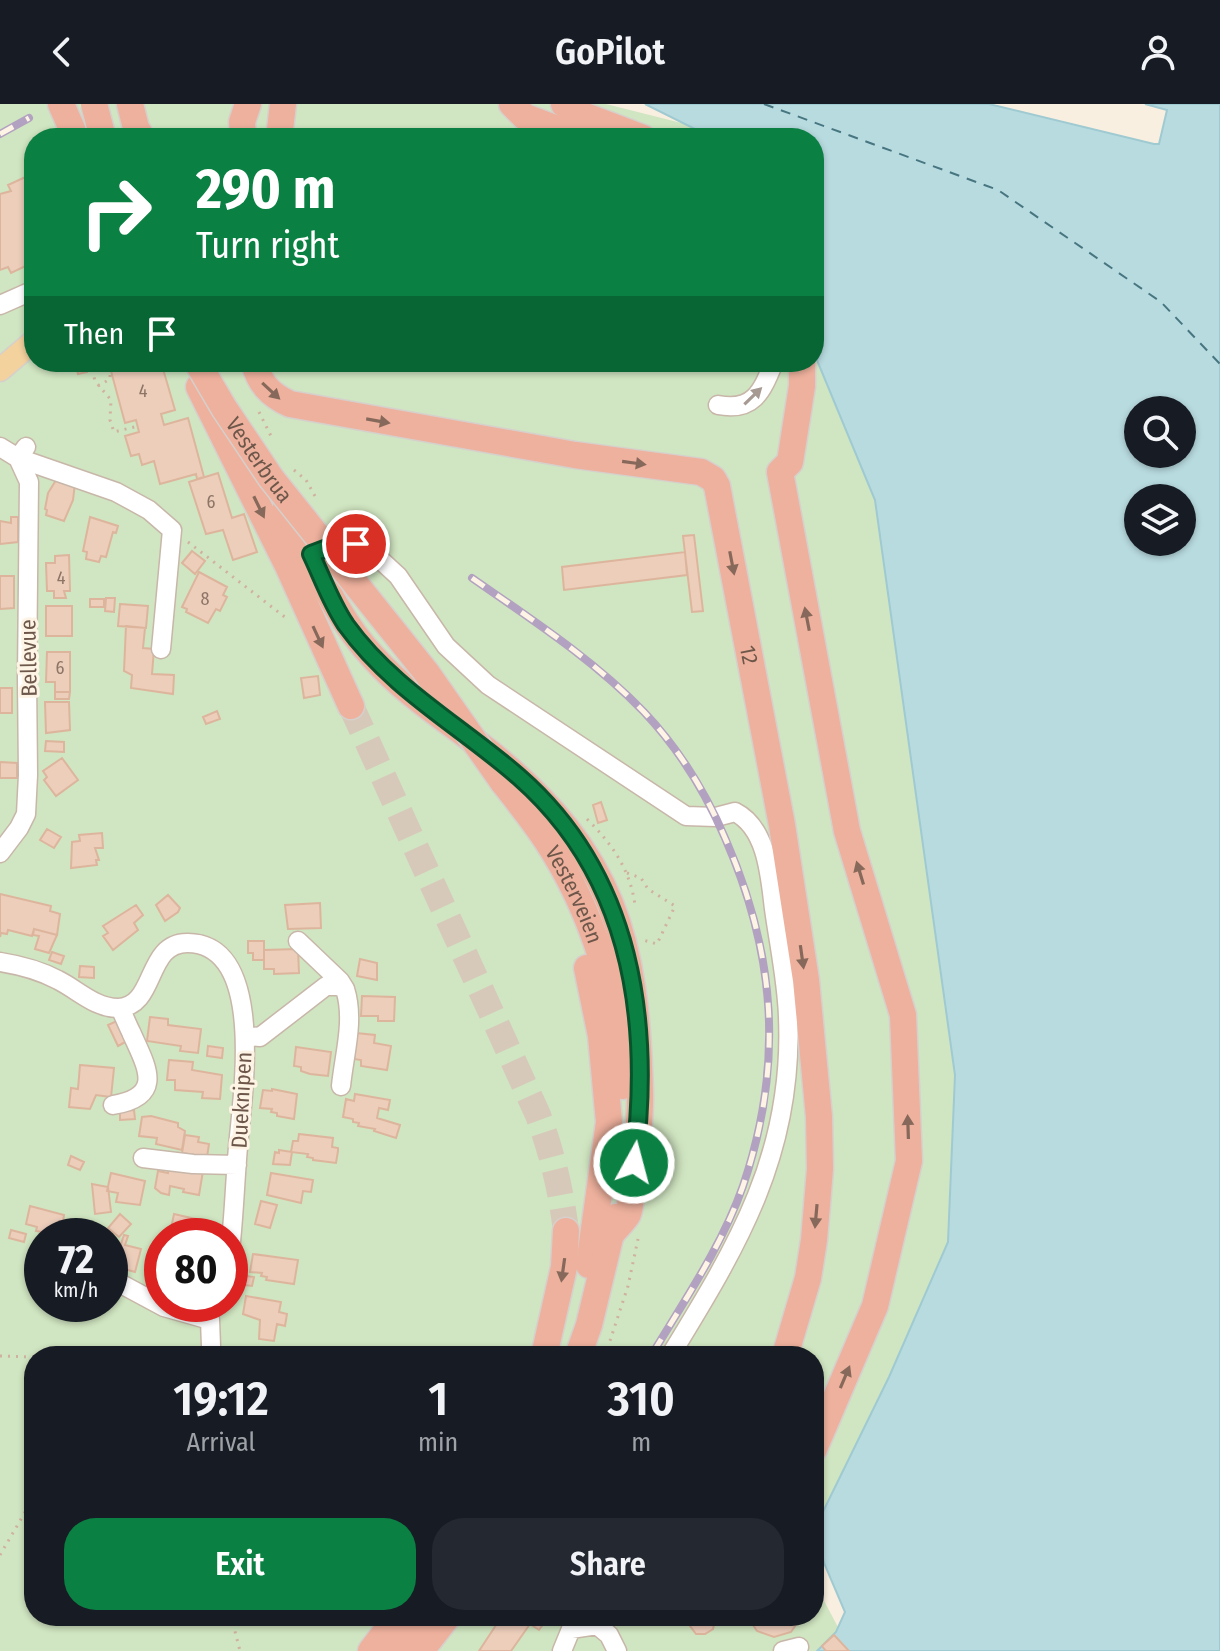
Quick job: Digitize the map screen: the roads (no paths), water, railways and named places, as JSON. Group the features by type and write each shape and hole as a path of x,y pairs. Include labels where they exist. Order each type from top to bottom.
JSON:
{"highway":[{"path":"61,104 72,128"},
{"path":"94,104 100,128"},
{"path":"130,104 139,128"},
{"path":"242,128 248,104"},
{"path":"280,128 283,104"},
{"path":"512,104 525,117 554,128"},
{"path":"564,104 580,114 617,128"},
{"path":"193,372 299,560 345,624 398,684 483,747 542,798 580,845 611,902 621,933 636,1010 641,1112 626,1233"},
{"name":"Vesterbrua","path":"203,372 271,478 426,672 528,820"},
{"path":"213,372 299,560 310,619 351,706"},
{"name":"12","path":"258,372 262,384 271,393 290,404 575,455 701,472 713,479 717,486 782,825 806,980 819,1117 820,1169 808,1278 788,1346"},
{"path":"787,372 788,393 776,459 847,831 903,1015 909,1161 875,1306 824,1426"},
{"path":"780,472 790,462 802,372"},
{"name":"Vesterveien","path":"528,820 547,841 571,884 601,956 612,997 622,1069 624,1118 621,1177 626,1233 582,1346"},
{"name":"Vesterveien","path":"528,820 563,898 589,974 601,1036 609,1122 588,1271 562,1346"},
{"path":"546,1346 564,1267 566,1231"},
{"path":"371,1651 390,1626"},
{"path":"399,1651 418,1626"},
{"path":"421,1651 440,1626"}],"main road":[{"path":"0,370 24,350"}],"street":[{"path":"0,305 24,294"},
{"path":"718,405 733,408 745,405 755,397 769,372"},
{"path":"0,447 116,492 149,510 172,530 161,649"},
{"name":"Bellevue","path":"0,853 26,814 29,482 22,453"},
{"path":"299,560 340,543 356,544 372,552 398,576 446,646 488,685 686,816 716,817 735,812 747,818 757,831 771,885 788,1017 781,1118 766,1175 746,1224 723,1269 676,1346"},
{"path":"298,941 340,981 349,1000 341,1086"},
{"name":"Dueknipen","path":"120,1008 129,1007 137,1000 168,946 186,942 201,944 215,952 235,978 245,1036 233,1218"},
{"path":"0,962 56,979 100,1005 120,1008 143,1056 149,1078 145,1089 135,1100 113,1105"},
{"name":"Dueknipen","path":"245,1036 260,1037 326,986 345,989"},
{"name":"Dueknipen","path":"143,1158 237,1165"},
{"path":"211,1346 213,1322"},
{"path":"562,1651 571,1629 590,1626"},
{"path":"598,1626 609,1635 617,1651"}],"water":[{"path":"645,104 989,104 1159,144 1167,110 1145,104 1220,104 1220,1651 817,1651 836,1632 845,1612 824,1563 824,1510 889,1377 948,1242 955,1075 875,500 822,372 824,128 693,128"}],"tunnel":[{"path":"351,706 538,1115 548,1143 566,1231"}],"railway":[{"path":"0,134 29,118"},
{"path":"472,578 583,658 625,693 657,726 680,756 709,804 742,881 755,924 764,967 769,1053 765,1097 756,1141 743,1186 724,1230 702,1273 657,1346"}]}
